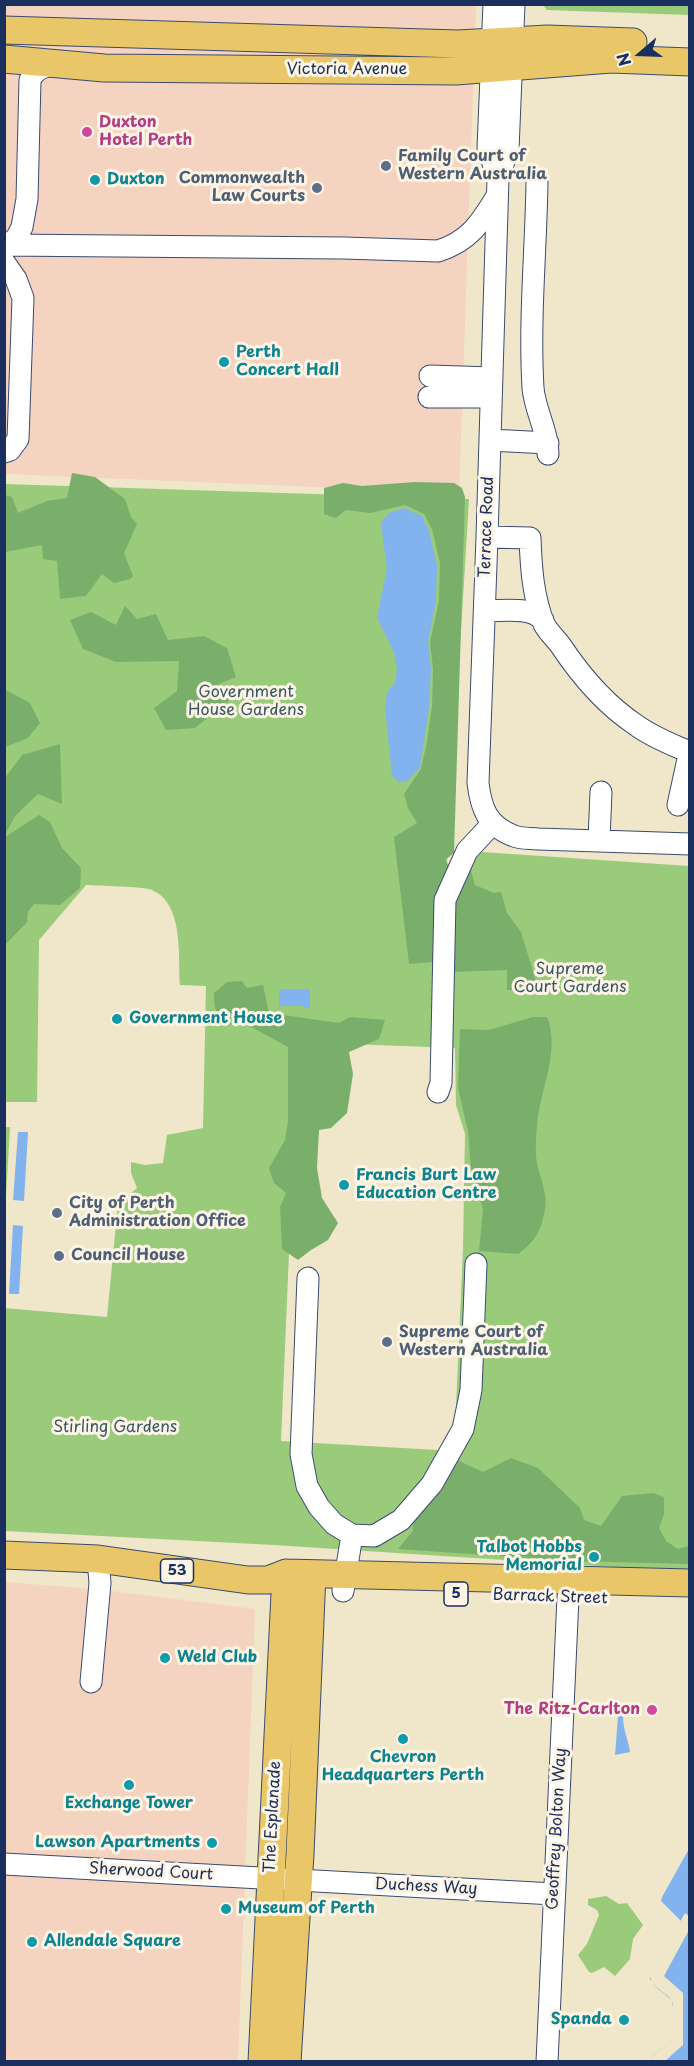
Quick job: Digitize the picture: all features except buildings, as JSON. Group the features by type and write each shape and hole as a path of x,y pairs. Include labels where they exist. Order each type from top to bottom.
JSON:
{"main road":[{"name":"Victoria Avenue","path":"4,30 458,44 502,54 610,59 688,58"},
{"name":"Victoria Avenue","path":"4,59 104,68 456,71 502,54"},
{"name":"Barrack Street","path":"4,1555 98,1559 248,1580 690,1601"},
{"name":"The Esplanade","path":"262,2061 270,1879 293,1581"},
{"name":"The Esplanade","path":"287,2061 298,1881 293,1581"},
{"name":"Barrack Street","path":"344,1583 690,1583"}],"street":[{"name":"Terrace Road","path":"493,823 483,811 478,783 497,186 508,150 502,54 494,4"},
{"name":"Terrace Road","path":"502,54 514,4"},
{"path":"6,250 22,227 27,199 30,80 34,72 55,64"},
{"path":"490,446 545,450 536,406 532,361 537,182"},
{"path":"6,250 344,248 438,251 449,247 478,227 497,186"},
{"path":"4,452 10,450 18,439 23,298 6,250"},
{"path":"429,386 492,388"},
{"path":"487,537 530,538 535,591 544,623 574,666 615,709 642,729 689,751 678,805"},
{"path":"484,616 544,623"},
{"path":"599,840 601,792"},
{"path":"438,1092 441,1083 445,900 466,851 493,823 514,837 690,844"},
{"path":"308,1278 301,1454 307,1486 319,1507 334,1524 352,1535 374,1536 401,1520 432,1484 463,1430 471,1390 476,1264"},
{"path":"344,1583 352,1535"},
{"path":"91,1682 100,1583 98,1559"},
{"name":"Geoffrey Bolton Way","path":"547,2061 568,1597"},
{"name":"Sherwood Court","path":"4,1864 298,1881"},
{"name":"Duchess Way","path":"298,1881 554,1894"}],"shaded area":[{"path":"5,5 476,5 459,493 5,474"},
{"path":"5,1582 95,1589 255,1609 238,2061 5,2062"}],"green space":[{"path":"543,5 689,5 689,15 547,10"},
{"path":"72,473 95,477 125,499 131,517 137,524 124,553 133,576 114,583 102,574 86,596 60,599 57,561 43,559 42,545 5,552 5,495 12,497 18,513 47,501 67,498"},
{"path":"415,482 454,483 462,488 465,497 454,853 445,860 453,872 471,871 475,885 494,893 501,892 507,913 521,932 538,988 507,990 507,970 451,972 446,961 409,964 394,837 417,823 408,808 404,794 421,769 427,742 432,706 433,669 430,642 439,601 440,563 432,529 424,514 405,505 370,513 346,510 336,518 324,514 324,488 343,483 362,486"},
{"path":"5,484 469,499 445,898 467,851 689,866 689,1572 274,1545 5,1531 4,1308 107,1317 118,1204 137,1188 131,1173 131,1162 145,1165 163,1163 167,1135 203,1128 206,986 180,985 177,931 170,907 162,897 147,889 86,885 39,940 37,1102 5,1102","holes":["298,1042 455,1048 456,1105 465,1134 463,1249 454,1451 281,1441"]},
{"path":"125,606 137,619 156,614 168,640 204,636 227,648 236,677 212,687 232,698 195,728 166,730 154,708 177,691 179,661 116,662 83,649 70,620 91,612 116,625"},
{"path":"4,689 30,703 40,723 28,738 5,747"},
{"path":"60,744 62,804 38,794 15,816 5,835 5,778 22,755"},
{"path":"39,815 50,822 62,848 81,868 80,888 60,905 34,904 28,912 27,922 5,945 5,837"},
{"path":"242,981 247,988 263,985 269,1013 339,1023 350,1017 385,1020 379,1039 349,1052 353,1074 347,1113 331,1128 319,1130 317,1168 322,1198 338,1223 328,1240 298,1260 282,1249 280,1207 286,1193 274,1183 269,1168 285,1140 288,1122 288,1047 242,1022 227,1025 220,1018 215,1007 214,993 227,982"},
{"path":"533,1017 547,1017 552,1044 536,1140 537,1163 546,1204 543,1217 533,1240 518,1254 479,1251 483,1209 471,1170 468,1131 458,1088 460,1029 489,1030"},
{"path":"5,1127 10,1127 6,1197 4,1197"},
{"path":"511,1458 538,1468 580,1508 584,1520 601,1526 622,1496 653,1493 664,1497 664,1514 659,1528 666,1541 678,1549 689,1546 690,1564 571,1561 398,1549 413,1531 412,1515 455,1459 483,1472"},
{"path":"606,1896 619,1904 627,1903 643,1925 633,1939 630,1959 615,1976 604,1967 592,1973 589,1972 578,1955 587,1944 599,1915 597,1910 588,1905 588,1899"}],"water":[{"path":"404,508 422,516 429,531 437,566 436,601 428,642 431,669 429,708 420,768 406,782 399,782 392,776 385,707 387,692 395,682 397,669 394,653 377,617 387,569 381,523 389,513"},
{"path":"279,989 310,989 310,1008 279,1006"},
{"path":"18,1132 28,1132 24,1201 13,1200"},
{"path":"13,1225 23,1226 19,1294 9,1294"},
{"path":"618,1716 623,1716 630,1752 615,1755"},
{"path":"689,1849 689,2061 650,2061 671,2041 673,2007 670,1999 650,1979 681,1921 661,1901"}],"pier":[{"path":"685,1913 689,1916 689,1930 664,1976 683,1993 683,2045 665,2061 650,2061 671,2041 673,2004 669,1997 651,1983 651,1974"}],"place":[{"name":"Duxton Hotel Perth","path":"87,132"},
{"name":"Family Court of Western Australia","path":"386,166"},
{"name":"Duxton","path":"95,180"},
{"name":"Commonwealth Law Courts","path":"317,188"},
{"name":"Perth Concert Hall","path":"224,362"},
{"name":"Government House","path":"117,1019"},
{"name":"Francis Burt Law Education Centre","path":"344,1185"},
{"name":"City of Perth Administration Office","path":"57,1213"},
{"name":"Council House","path":"59,1256"},
{"name":"Supreme Court of Western Australia","path":"387,1342"},
{"name":"Talbot Hobbs Memorial","path":"594,1557"},
{"name":"Weld Club","path":"165,1658"},
{"name":"The Ritz-Carlton","path":"652,1710"},
{"name":"Chevron Headquarters Perth","path":"403,1739"},
{"name":"Exchange Tower","path":"129,1785"},
{"name":"Lawson Apartments","path":"212,1843"},
{"name":"Museum of Perth","path":"226,1909"},
{"name":"Allendale Square","path":"32,1942"},
{"name":"Spanda","path":"624,2020"}],"park label":[{"name":"Government House Gardens","path":"246,702"},
{"name":"Supreme Court Gardens","path":"570,979"},
{"name":"Stirling Gardens","path":"115,1428"}]}
